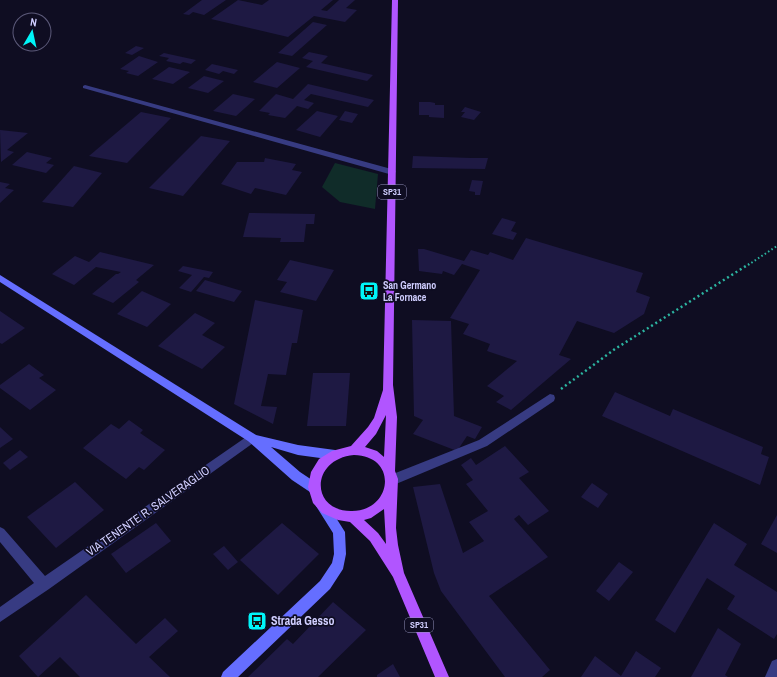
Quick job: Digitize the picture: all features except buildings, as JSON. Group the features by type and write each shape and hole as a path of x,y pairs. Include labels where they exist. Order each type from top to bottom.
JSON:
{"main road":[{"name":"SP31","path":"395,0 388,385 392,414 390,529 398,573"},
{"path":"0,278 252,438 316,495 339,532 341,542 338,565 325,585 228,677"},
{"name":"SP31","path":"354,450 373,431 383,412 388,385"},
{"path":"252,438 298,450 335,455"},
{"path":"316,495 315,478 319,468 335,455 354,450 375,456 383,462 391,480"},
{"name":"SP31","path":"316,495 327,510 339,516 353,518 366,515 377,510 386,501 391,480"},
{"name":"SP31","path":"353,518 374,537 398,573 442,677"}],"street":[{"path":"85,87 392,172"},
{"path":"391,480 483,443 550,398"},
{"name":"VIA TENENTE R. SALVERAGLIO","path":"0,615 252,438"},
{"path":"0,533 44,585"},
{"path":"772,677 777,666"}],"path":[{"path":"550,398 614,349 729,278 777,246"}],"green space":[{"path":"335,163 378,174 375,209 340,202 322,187"}],"place":[{"name":"San Germano La Fornace","path":"369,291"},
{"name":"Strada Gesso","path":"257,621"}]}
